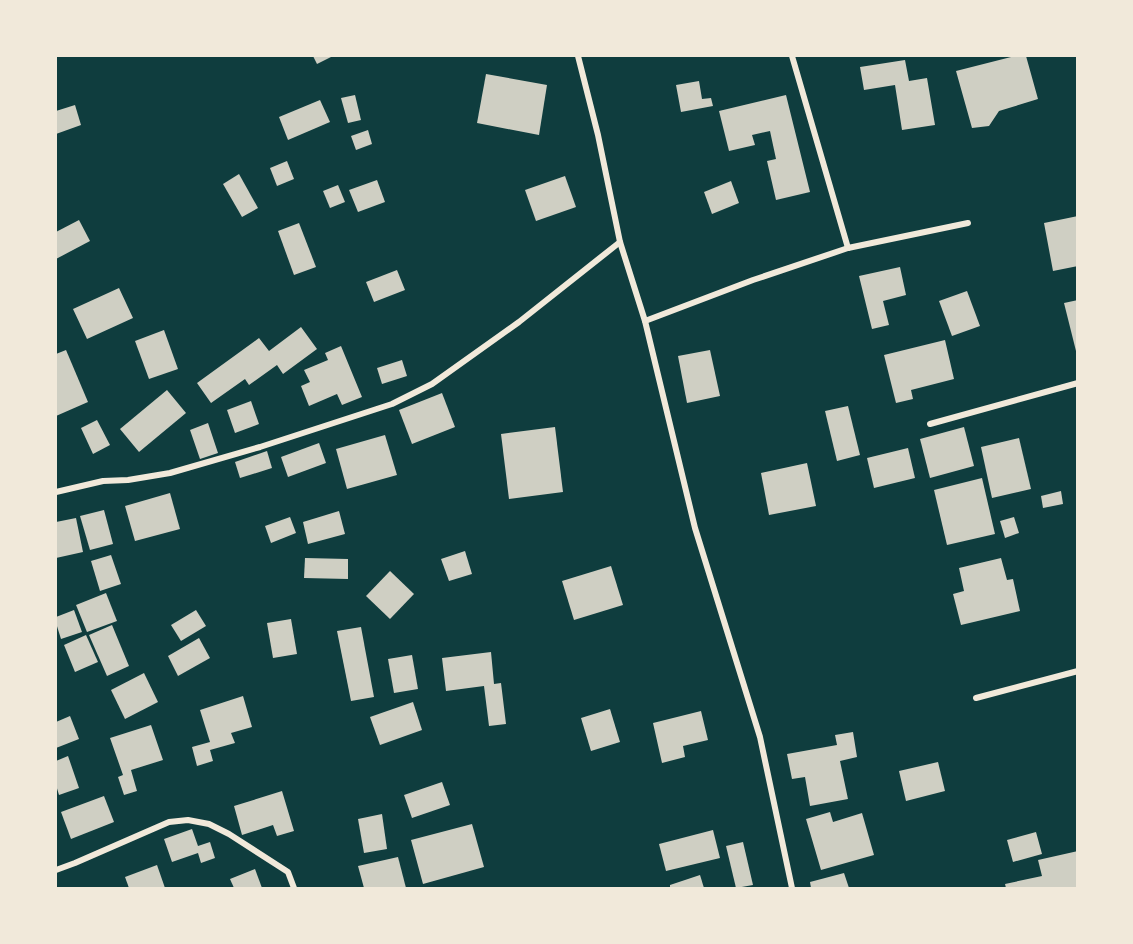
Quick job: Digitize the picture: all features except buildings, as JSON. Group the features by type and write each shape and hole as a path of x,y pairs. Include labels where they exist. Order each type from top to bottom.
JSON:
{"street":[{"path":"578,56 598,135 620,242 645,321 695,528 760,737 792,888"},
{"path":"792,56 848,248"},
{"path":"645,321 753,280 848,248 968,223"},
{"path":"56,492 103,481 128,480 170,473 260,447 392,404 442,377 519,322 620,242"},
{"path":"930,424 1077,383"},
{"path":"976,698 1077,671"},
{"path":"56,870 169,822 188,820 209,824 230,834 288,872 294,888"}]}
